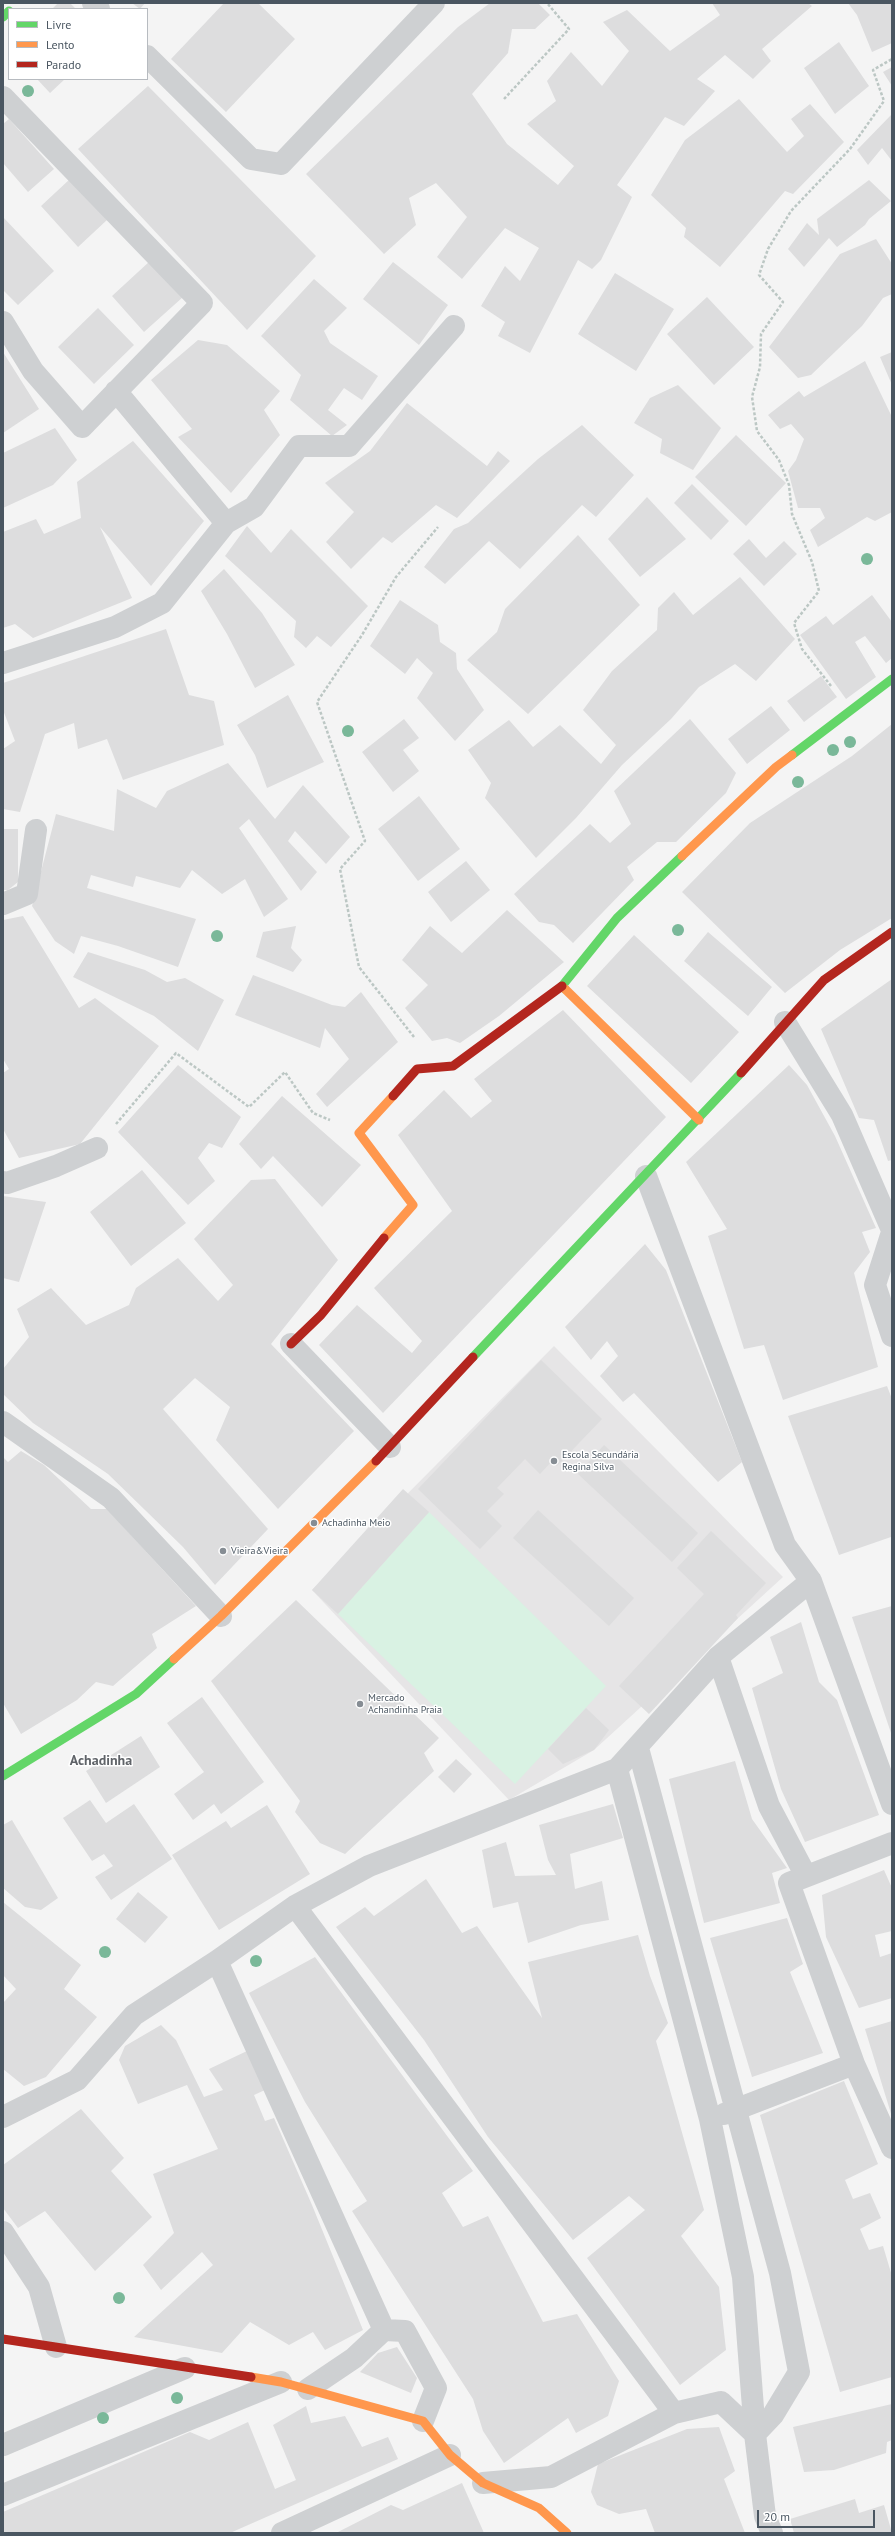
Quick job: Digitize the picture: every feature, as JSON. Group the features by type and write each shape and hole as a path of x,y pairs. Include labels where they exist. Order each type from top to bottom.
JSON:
{"street":[{"path":"148,57 251,159 281,164 434,3"},
{"path":"3,97 202,303 82,427 32,371 3,322"},
{"path":"3,663 115,626 162,603 226,523 254,507 299,446 349,446 454,326"},
{"path":"116,391 226,523"},
{"path":"390,1447 291,1344 321,1315 361,1263 413,1205 359,1133 417,1070 453,1066 562,986 616,918 776,767 892,679"},
{"path":"3,904 26,894 36,830"},
{"path":"4,1774 136,1694 221,1616 390,1447 510,1316 699,1120 824,980 892,932"},
{"path":"562,986 699,1120"},
{"path":"785,1022 842,1115 892,1231 875,1285 892,1336"},
{"path":"3,1182 7,1183 56,1166 97,1148"},
{"path":"646,1176 785,1545 810,1581 892,1804"},
{"path":"3,1422 111,1498 221,1616"},
{"path":"5,2112 77,2080 134,2015 218,1961 295,1906 369,1866 617,1769 638,1748 718,1657 810,1581"},
{"path":"718,1657 769,1806 806,1876"},
{"path":"638,1748 737,2109 780,2274 799,2372 773,2415 755,2434"},
{"path":"617,1769 710,2119 743,2277 755,2434 765,2516 772,2533"},
{"path":"892,1842 789,1883 854,2064 892,2148"},
{"path":"295,1906 674,2413"},
{"path":"218,1961 384,2330"},
{"path":"710,2119 854,2064"},
{"path":"3,2232 39,2287 56,2347"},
{"path":"308,2389 354,2358 384,2330 405,2331 436,2388 423,2421"},
{"path":"3,2339 281,2382 423,2421 450,2455 483,2483 538,2508 567,2533"},
{"path":"3,2445 185,2368"},
{"path":"3,2495 281,2382"},
{"path":"483,2483 551,2477 674,2413 721,2402 755,2434"},
{"path":"282,2533 450,2455"}],"path":[{"path":"504,99 569,29 547,3"},
{"path":"849,711 802,649 794,623 819,591 812,562 792,514 789,486 779,460 756,431 752,397 760,367 761,334 783,302 759,274 768,249 791,211 850,149 884,101 872,70 892,59"},
{"path":"438,527 396,577 362,635 317,702 365,840 340,869 359,967 438,1067"},
{"path":"97,1148 176,1053 248,1107 285,1072 313,1113 359,1133"}],"shaded area":[{"name":"Escola Secundária Regina Silva","path":"554,1346 783,1577 594,1750 509,1800 312,1590"}],"green space":[{"path":"429,1512 606,1686 515,1784 338,1614"}],"building":[{"path":"58,3 70,3 75,8 53,8"},
{"path":"132,3 145,3 141,8"},
{"path":"224,3 258,3 295,39 226,112 171,59"},
{"path":"490,3 538,3 550,15 535,29 512,29 508,53 472,94 507,144 558,185 574,166 527,124 556,101 547,81 571,52 602,86 629,51 603,22 627,10 670,51 720,15 712,3 808,3 812,6 762,49 771,61 753,79 725,55 697,79 715,91 684,126 665,117 617,185 632,197 601,260 592,269 578,260 530,353 498,336 505,322 481,306 505,266 520,281 539,248 505,228 462,279 437,257 467,217 436,183 409,198 416,225 384,254 306,174 458,27"},
{"path":"848,3 892,3 892,43 872,52 857,15"},
{"path":"839,42 869,86 835,114 804,68"},
{"path":"892,67 892,86 883,72"},
{"path":"38,80 64,80 50,93"},
{"path":"148,86 316,256 247,330 78,149"},
{"path":"739,99 787,152 804,136 791,119 810,104 844,142 793,194 785,191 720,267 684,237 686,228 651,195 685,140"},
{"path":"892,114 892,161 882,148 868,165 857,150"},
{"path":"9,119 54,169 28,192 3,163 3,124"},
{"path":"70,179 107,220 78,247 41,206"},
{"path":"869,180 891,201 869,219 865,225 837,247 829,238 804,267 788,249 807,223 819,235 817,219"},
{"path":"3,217 54,271 18,305 3,290"},
{"path":"876,239 892,264 892,294 883,298 862,326 811,375 798,378 769,347 840,254"},
{"path":"150,261 183,297 144,332 112,296"},
{"path":"393,262 448,305 419,345 363,299"},
{"path":"615,273 674,309 636,371 578,334"},
{"path":"314,279 347,308 324,331 330,343 378,376 362,400 344,388 328,410 347,425 332,436 290,400 301,375 261,336"},
{"path":"707,297 754,347 714,385 667,334"},
{"path":"98,308 134,345 94,384 58,347"},
{"path":"198,340 227,345 280,391 264,410 280,435 231,493 178,437 192,429 151,380"},
{"path":"3,352 39,409 3,433"},
{"path":"892,352 892,385 880,357"},
{"path":"865,361 892,417 892,512 875,521 867,517 818,547 810,530 825,518 820,508 798,508 788,471 796,460 804,439 791,424 780,429 768,415 799,391 804,397"},
{"path":"678,385 721,428 693,470 660,453 662,439 634,423 650,398"},
{"path":"407,403 487,466 498,451 510,461 457,518 436,505 392,543 383,537 351,569 326,542 354,512 325,483 370,451"},
{"path":"582,425 634,475 596,517 582,505 520,569 489,541 445,584 424,567 454,529 468,523 538,459"},
{"path":"55,428 77,460 53,485 3,508 3,453"},
{"path":"736,435 786,483 746,526 695,477"},
{"path":"133,441 204,521 151,586 100,527 132,598 33,638 15,624 3,628 3,532 36,519 44,534 81,518 77,482"},
{"path":"692,484 729,521 711,540 674,503"},
{"path":"647,497 686,539 640,577 608,539"},
{"path":"247,526 271,553 291,529 368,606 331,647 317,636 306,648 294,637 296,621 225,556"},
{"path":"578,535 640,605 528,714 467,660 497,632 505,609"},
{"path":"749,539 766,558 784,541 797,554 764,586 733,554"},
{"path":"224,569 262,613 295,665 255,688 227,634 201,591"},
{"path":"740,577 795,639 756,681 735,664 699,687 671,719 622,765 576,818 536,858 485,798 491,783 468,750 509,720 533,747 560,725 601,764 616,745 583,710 612,671 657,630 658,608 674,592 693,615"},
{"path":"872,595 892,622 892,658 886,663 865,636 855,642 876,677 846,699 800,635 826,616 833,625"},
{"path":"400,600 438,625 440,642 456,653 457,669 484,710 455,741 417,698 433,673 417,658 405,674 370,646"},
{"path":"166,629 189,695 214,701 224,745 123,780 107,739 78,749 74,723 45,734 20,812 3,809 3,749 15,741 3,710 3,683"},
{"path":"821,676 837,697 804,722 787,701"},
{"path":"288,695 324,762 267,788 255,755 237,725"},
{"path":"771,706 790,730 747,764 728,739"},
{"path":"404,719 419,738 403,750 419,771 393,792 362,752"},
{"path":"690,719 736,773 726,793 676,842 657,842 627,867 634,880 573,943 554,925 539,922 514,894 590,824 610,843 631,824 614,791"},
{"path":"892,724 892,918 840,950 785,993 682,892 750,823 852,756"},
{"path":"228,763 275,819 303,785 350,837 326,864 295,831 288,841 317,872 301,891 249,819 239,828 288,899 264,917 245,879 222,894 192,870 180,888 136,876 133,887 91,875 87,888 196,919 178,967 118,946 81,936 74,954 55,941 32,906 56,814 114,831 117,789 156,808 167,791"},
{"path":"419,796 460,849 418,881 378,829"},
{"path":"3,829 18,829 18,882 8,890 3,890"},
{"path":"466,861 490,890 451,922 428,892"},
{"path":"507,910 564,962 499,1016 460,1043 447,1038 432,1041 405,1008 428,985 402,960 430,926 462,953"},
{"path":"23,916 79,1008 95,998 159,1046 80,1144 19,1158 3,1129 3,1073 9,1069 3,1059 3,920"},
{"path":"296,926 291,948 302,960 293,972 256,957 263,932"},
{"path":"708,932 772,987 748,1016 684,961"},
{"path":"634,935 739,1032 691,1083 587,986"},
{"path":"88,952 145,970 167,982 185,978 224,1000 198,1051 154,1016 73,977"},
{"path":"253,975 332,1005 345,1007 361,992 398,1042 327,1107 316,1094 349,1059 325,1028 320,1048 235,1015"},
{"path":"892,979 892,1160 888,1161 874,1120 859,1118 821,1029"},
{"path":"563,1010 666,1117 383,1413 319,1345 357,1305 412,1353 422,1341 374,1288 452,1211 398,1135 444,1090 471,1118 492,1101 474,1079"},
{"path":"178,1065 241,1117 222,1148 209,1143 198,1158 215,1181 188,1205 118,1132"},
{"path":"789,1065 807,1085 835,1136 876,1228 862,1232 870,1252 854,1273 878,1367 783,1400 764,1345 744,1349 708,1236 727,1229 686,1162"},
{"path":"282,1096 361,1165 322,1207 273,1156 261,1169 239,1144"},
{"path":"142,1170 186,1223 131,1266 90,1212"},
{"path":"275,1179 338,1260 271,1344 354,1431 278,1509 216,1440 230,1407 195,1378 163,1409 268,1529 215,1585 183,1547 108,1474 33,1423 3,1394 3,1369 29,1337 17,1309 51,1288 86,1325 129,1305 136,1288 178,1258 218,1301 233,1285 194,1239 251,1180"},
{"path":"3,1196 46,1202 19,1282 3,1278"},
{"path":"645,1244 666,1270 742,1462 718,1482 634,1393 623,1402 600,1376 618,1356 607,1341 591,1360 565,1327"},
{"path":"541,1360 602,1419 557,1466 552,1461 540,1474 525,1459 497,1488 504,1494 487,1511 502,1526 480,1549 418,1489"},
{"path":"887,1386 892,1399 892,1540 891,1537 839,1555 788,1416"},
{"path":"604,1445 698,1533 672,1562 578,1474"},
{"path":"21,1451 44,1465 91,1509 107,1509 196,1606 152,1634 157,1648 113,1686 96,1682 77,1700 21,1734 3,1703 3,1457 8,1462"},
{"path":"403,1489 429,1512 338,1614 312,1590"},
{"path":"538,1510 634,1598 609,1626 513,1538"},
{"path":"711,1531 766,1583 736,1615 738,1618 649,1714 619,1686 704,1594 677,1568"},
{"path":"296,1600 439,1738 424,1753 434,1771 345,1854 320,1843 295,1812 300,1801 211,1681"},
{"path":"892,1606 892,1736 852,1617"},
{"path":"801,1622 819,1682 837,1700 879,1815 805,1842 781,1789 752,1688 783,1673 770,1637"},
{"path":"202,1697 264,1782 221,1814 214,1804 193,1820 174,1794 204,1772 167,1723"},
{"path":"586,1708 609,1730 594,1750 563,1764 548,1749"},
{"path":"141,1736 160,1767 106,1803 86,1771"},
{"path":"456,1759 472,1774 454,1793 438,1777"},
{"path":"735,1761 752,1819 787,1868 772,1873 780,1903 704,1923 669,1779"},
{"path":"90,1800 106,1823 134,1804 172,1859 111,1900 95,1877 113,1866 104,1854 92,1861 63,1818"},
{"path":"613,1804 623,1838 570,1854 575,1889 602,1881 609,1920 581,1925 528,1943 518,1902 493,1908 482,1850 506,1842 515,1876 556,1875 548,1860 539,1825"},
{"path":"267,1805 310,1874 219,1930 172,1855 226,1821 231,1828"},
{"path":"12,1820 58,1898 41,1910 25,1907 3,1888 3,1825"},
{"path":"884,1870 892,1888 892,1931 875,1935 880,1957 892,1953 892,1998 859,2008 826,1937 822,1895"},
{"path":"426,1879 462,1933 477,1926 542,2018 528,1962 638,1935 650,1976 668,2023 656,2041 704,2210 681,2236 719,2287 726,2350 680,2385 587,2258 645,2210 629,2196 573,2240 488,2137 424,2040 336,1927 365,1907 374,1916"},
{"path":"138,1892 168,1917 145,1943 116,1919"},
{"path":"3,1902 81,1965 64,1989 97,2017 46,2077 24,2086 3,2069 3,2003 16,1989 3,1975"},
{"path":"787,1918 803,1964 790,1972 823,2053 752,2077 710,1938"},
{"path":"315,1957 473,2171 442,2193 463,2227 488,2216 543,2322 577,2314 619,2381 608,2416 576,2433 568,2418 504,2463 483,2431 473,2399 352,2211 367,2201 305,2102 249,1993"},
{"path":"892,2021 892,2117 865,2029"},
{"path":"161,2025 176,2040 204,2097 223,2090 209,2069 247,2051 265,2090 254,2095 265,2121 274,2118 312,2205 363,2330 325,2350 313,2332 289,2345 250,2322 222,2353 134,2337 213,2265 202,2252 161,2290 143,2265 174,2233 153,2174 218,2149 187,2085 138,2104 119,2060 125,2046"},
{"path":"844,2081 878,2164 845,2180 853,2199 870,2193 881,2218 860,2229 869,2250 883,2246 892,2276 892,2377 840,2392 760,2115"},
{"path":"81,2109 124,2158 111,2171 152,2217 95,2271 45,2211 18,2228 3,2208 3,2165"},
{"path":"397,2347 417,2378 411,2393 360,2372 378,2353"},
{"path":"892,2404 892,2440 887,2442 886,2453 834,2470 804,2472 793,2427"},
{"path":"306,2406 311,2423 345,2416 362,2447 388,2437 398,2459 230,2533 3,2533 3,2512 190,2432 209,2440 248,2422 275,2489 296,2480 273,2425"},
{"path":"719,2427 735,2471 724,2479 745,2533 655,2533 646,2509 619,2514 597,2505 591,2492 598,2464 687,2429"},
{"path":"462,2483 484,2533 336,2533 391,2505 403,2510"},
{"path":"855,2499 859,2513 884,2505 892,2533 794,2533 790,2519"}],"traffic: fast":[{"path":"3,17 8,12"},
{"path":"792,755 892,679"},
{"path":"565,989 562,986 617,918 682,856"},
{"path":"473,1357 741,1073"},
{"path":"3,1776 136,1694 174,1659"}],"traffic: slow":[{"path":"682,856 776,767 792,755"},
{"path":"565,989 699,1120"},
{"path":"384,1238 413,1205 359,1133 393,1096"},
{"path":"174,1659 221,1616 376,1461"},
{"path":"251,2377 281,2382 423,2421 450,2455 483,2483 539,2508 567,2533"}],"traffic: jam":[{"path":"741,1073 824,980 892,932"},
{"path":"393,1096 417,1069 453,1066 562,986"},
{"path":"291,1344 321,1315 384,1238"},
{"path":"376,1461 473,1357"},
{"path":"3,2339 251,2377"}],"place":[{"name":"Escola Secundária Regina Silva","path":"554,1461"},
{"name":"Achadinha Meio","path":"314,1523"},
{"name":"Vieira&Vieira","path":"223,1551"},
{"name":"Mercado Achandinha Praia","path":"360,1704"}],"district":[{"name":"Achadinha","path":"101,1761"}]}
